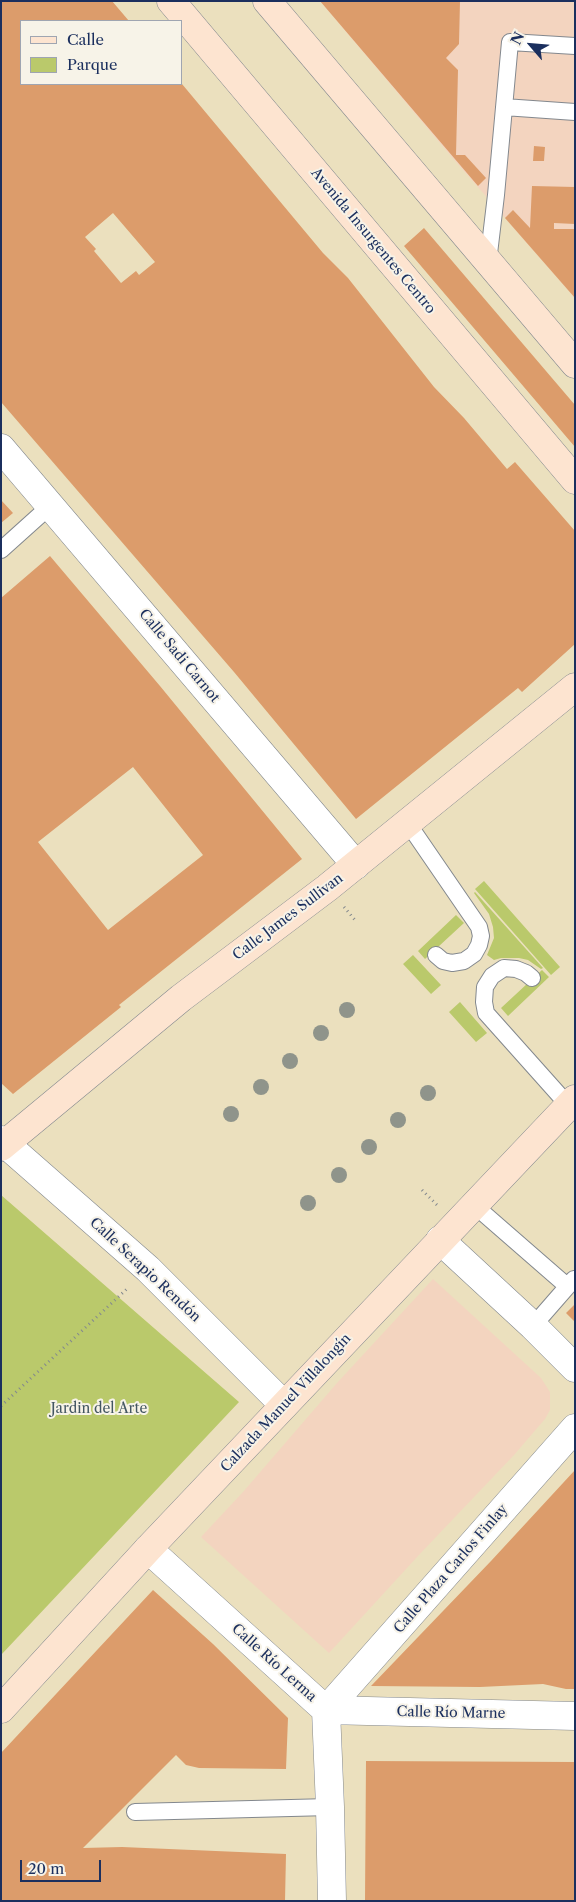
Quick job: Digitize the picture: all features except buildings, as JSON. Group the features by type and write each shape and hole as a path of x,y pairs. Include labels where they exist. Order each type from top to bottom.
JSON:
{"main road":[{"name":"Avenida Insurgentes Centro","path":"171,1 575,480"},
{"path":"267,1 575,364"},
{"name":"Calle James Sullivan","path":"3,1143 181,998 356,865 575,687"},
{"name":"Calzada Manuel Villalongín","path":"1,1710 148,1549 572,1102"}],"street":[{"name":"Calle Sadi Carnot","path":"1,448 356,865"},
{"name":"Calle Serapio Rendón","path":"3,1143 148,1269 284,1405"},
{"path":"440,1240 533,1326 575,1368"},
{"name":"Calle Plaza Carlos Finlay","path":"326,1710 575,1428"},
{"name":"Calle Río Lerma","path":"148,1549 326,1710 332,1901"},
{"name":"Calle Río Marne","path":"326,1710 575,1716"}],"lane":[{"path":"488,262 510,42 575,46"},
{"path":"504,107 575,112"},
{"path":"1,550 50,506"},
{"path":"407,822 479,928 481,936 474,954 464,961 452,963 436,956"},
{"path":"532,978 516,968 504,968 492,976 485,987 484,1002 486,1013 572,1102"},
{"path":"474,1206 571,1282 533,1326"},
{"path":"135,1812 330,1807"}],"path":[{"path":"1,1406 148,1269"}],"shaded area":[{"path":"320,1 575,1 575,298 456,162"},
{"path":"433,1279 541,1378 550,1392 550,1410 545,1419 514,1455 329,1653 201,1537 243,1492 337,1383"}],"green space":[{"path":"484,881 560,967 551,975 475,889"},
{"path":"475,892 543,968 541,969 528,960 501,958 494,960 487,955 494,938 493,927 489,914"},
{"path":"456,915 464,923 425,959 418,951"},
{"path":"413,955 441,985 431,994 403,964"},
{"path":"542,970 549,977 508,1016 501,1008"},
{"path":"460,1002 487,1033 476,1042 449,1012"},
{"name":"Jardin del Arte","path":"1,1195 239,1402 1,1655"}]}
